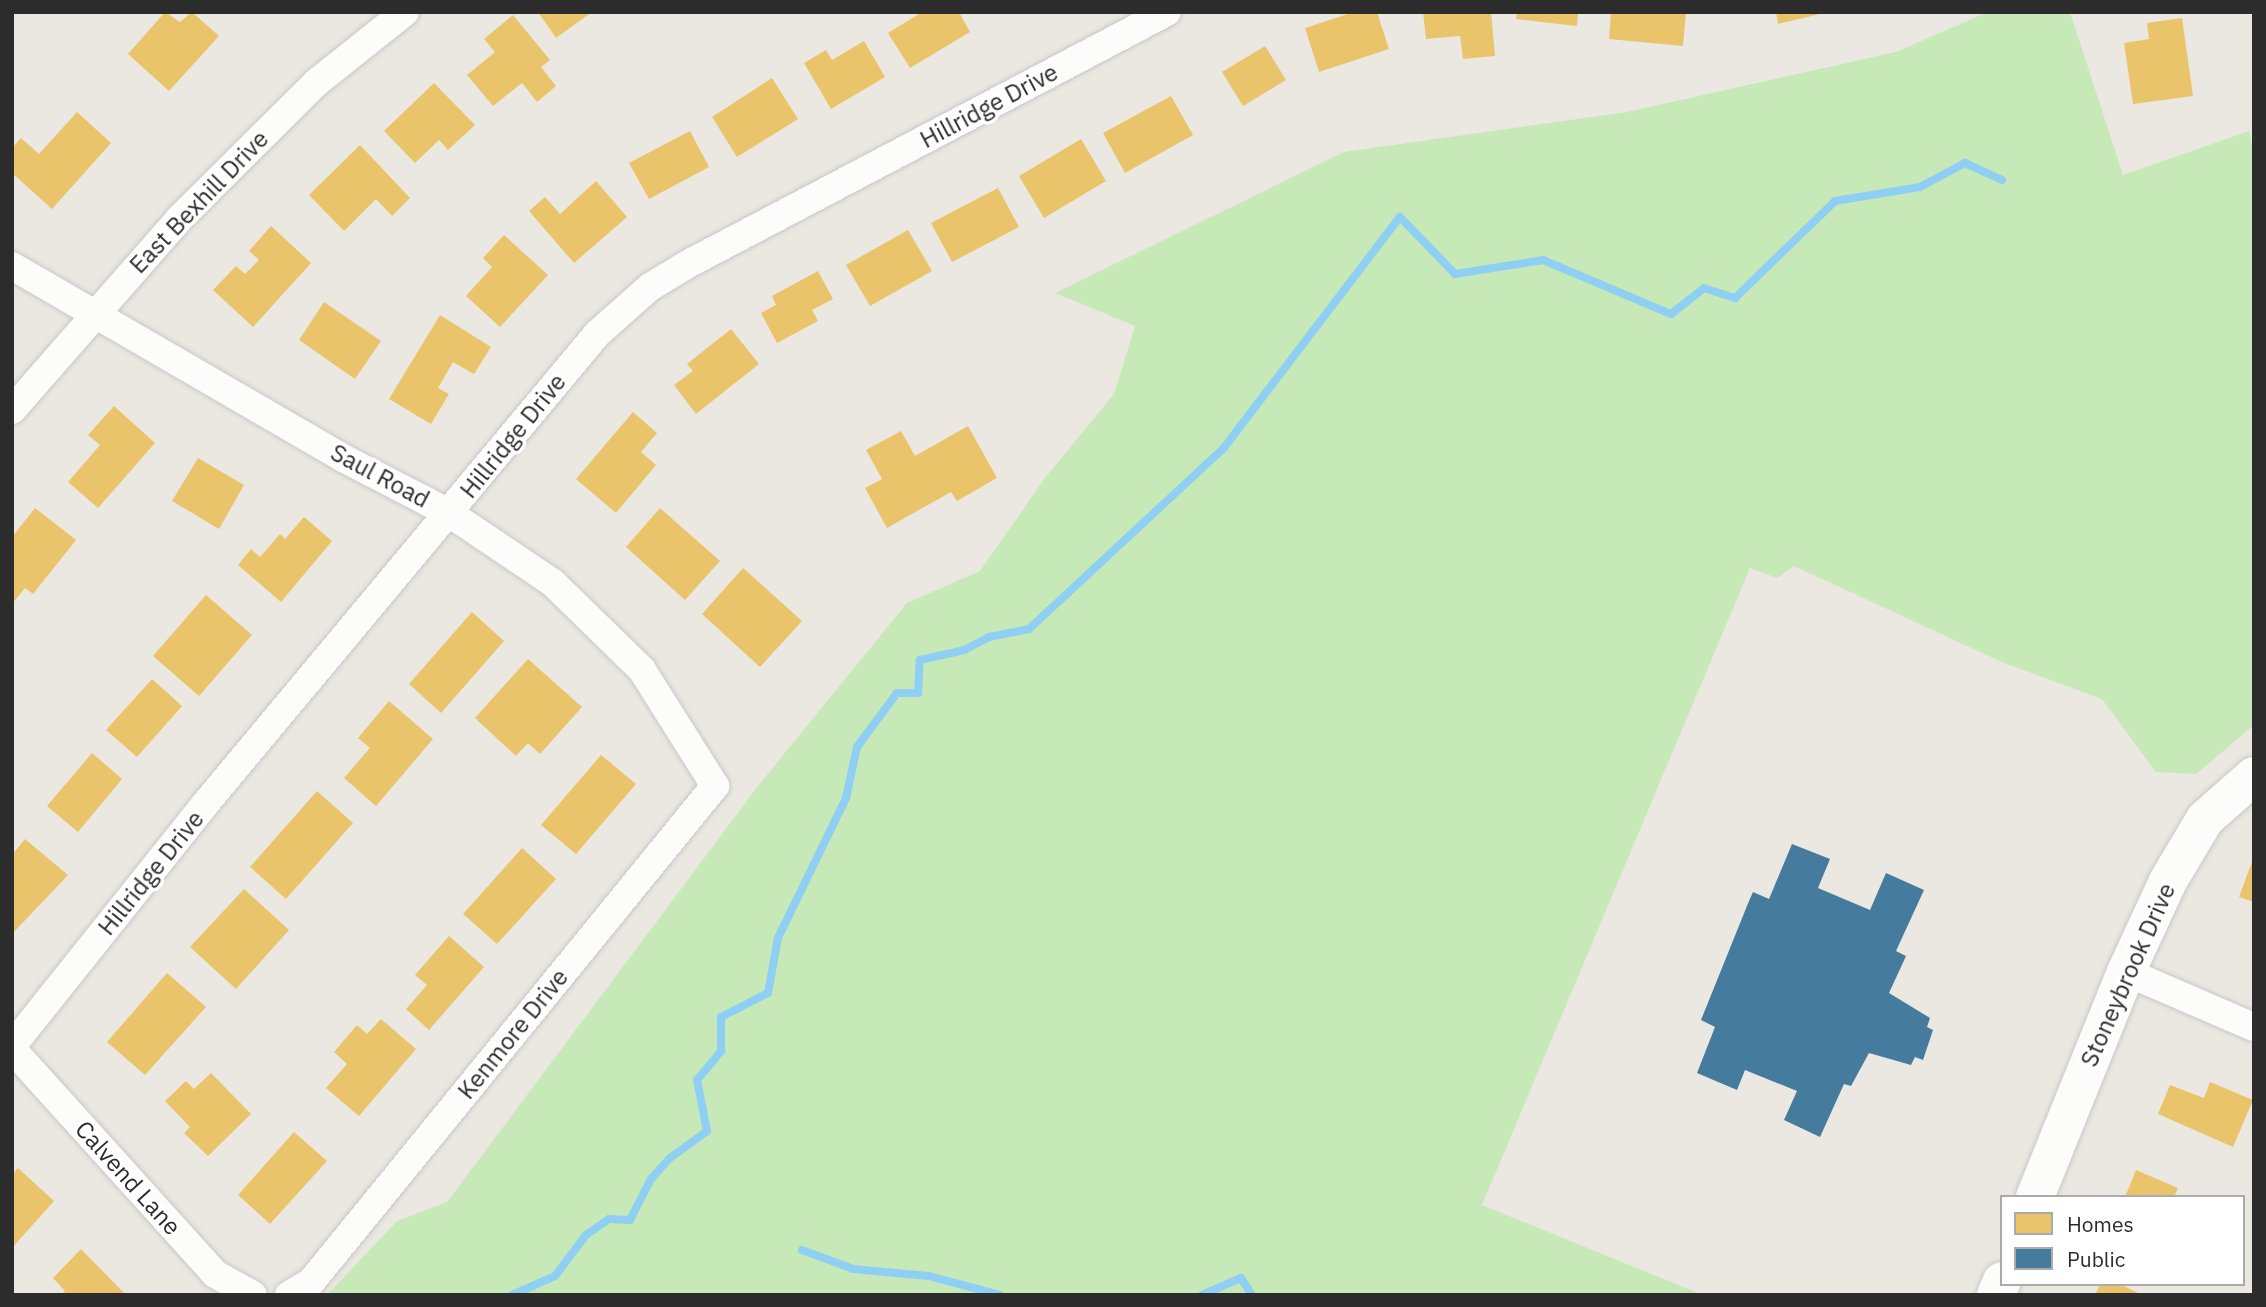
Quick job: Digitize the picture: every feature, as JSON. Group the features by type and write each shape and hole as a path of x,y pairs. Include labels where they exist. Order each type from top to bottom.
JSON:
{"street":[{"name":"East Bexhill Drive","path":"12,410 180,218 317,82 405,12"},
{"name":"Hillridge Drive","path":"12,1048 206,803 597,334 650,287 1167,12"},
{"name":"Saul Road","path":"12,266 343,458 449,513 553,583 642,670 715,786"},
{"name":"Stoneybrook Drive","path":"2036,1195 2126,972 2168,881 2205,819 2254,776"},
{"name":"Kenmore Drive","path":"300,1288 715,786"},
{"path":"2126,972 2254,1027"},
{"name":"Calvend Lane","path":"12,1048 215,1274 253,1295"}],"green space":[{"path":"1988,12 2070,12 2123,175 2249,131 2254,156 2254,725 2196,774 2156,772 2102,699 2004,663 1794,566 1777,578 1750,568 1482,1205 1703,1295 327,1295 397,1221 447,1202 758,786 907,603 980,571 1045,478 1114,394 1135,326 1055,293 1344,152 1627,112 1896,52"}],"building: Homes":[{"path":"165,12 180,22 192,12 219,36 169,91 128,54"},
{"path":"538,12 592,12 556,38"},
{"path":"922,12 959,12 970,32 910,68 888,33"},
{"path":"1354,12 1377,12 1389,49 1319,72 1305,28"},
{"path":"1423,12 1491,12 1495,56 1463,59 1460,36 1426,39"},
{"path":"1517,12 1578,12 1577,26 1516,19"},
{"path":"1611,12 1686,12 1683,46 1609,39"},
{"path":"1776,12 1824,12 1824,13 1778,24"},
{"path":"513,15 550,60 541,67 556,86 537,102 522,83 493,106 467,75 495,52 484,39"},
{"path":"2182,18 2193,96 2133,104 2124,43 2149,39 2147,23"},
{"path":"864,41 885,77 831,109 804,63 826,50 832,60"},
{"path":"1265,46 1286,80 1243,106 1222,72"},
{"path":"772,78 798,119 737,157 712,117"},
{"path":"434,83 475,125 448,150 439,140 415,163 384,131"},
{"path":"1171,96 1193,135 1125,173 1103,133"},
{"path":"77,112 111,143 52,209 12,173 12,148 21,138 39,154"},
{"path":"690,131 709,167 649,199 629,163"},
{"path":"1081,139 1106,181 1044,218 1019,176"},
{"path":"360,145 410,198 392,216 376,199 344,231 309,195"},
{"path":"596,181 627,217 574,263 529,211 545,197 560,214"},
{"path":"998,188 1019,227 952,262 931,223"},
{"path":"271,226 311,263 253,327 213,290 236,266 245,274 259,260 249,251"},
{"path":"908,230 932,271 870,306 846,265"},
{"path":"504,235 548,275 500,327 466,296 492,267 483,258"},
{"path":"818,271 833,299 812,310 818,321 777,343 761,313 776,305 772,296"},
{"path":"324,302 381,341 355,379 299,340"},
{"path":"440,315 491,347 474,374 453,362 438,388 449,394 431,424 389,399"},
{"path":"731,329 759,364 696,414 674,385 693,371 687,364"},
{"path":"114,406 155,443 98,508 68,482 100,445 88,435"},
{"path":"633,412 657,433 641,452 656,465 616,513 576,479"},
{"path":"968,426 997,478 957,501 951,492 887,528 865,488 882,479 866,450 901,431 915,456"},
{"path":"198,458 244,485 219,529 172,501"},
{"path":"35,508 76,540 33,594 25,588 12,604 12,537"},
{"path":"660,508 720,561 685,600 626,547"},
{"path":"304,517 332,541 281,602 238,565 251,549 260,557 280,534 285,539"},
{"path":"743,568 802,621 760,667 702,614"},
{"path":"206,595 252,635 199,696 153,656"},
{"path":"472,612 504,641 441,713 409,684"},
{"path":"528,659 582,707 540,754 528,743 516,756 475,718"},
{"path":"152,679 182,706 137,757 106,730"},
{"path":"389,701 433,739 376,806 344,778 370,748 358,738"},
{"path":"92,753 122,779 78,832 47,806"},
{"path":"601,755 636,784 576,854 541,825"},
{"path":"317,791 353,823 286,899 250,867"},
{"path":"25,839 68,875 12,934 12,855"},
{"path":"522,848 556,879 497,944 463,914"},
{"path":"2254,859 2254,902 2239,897"},
{"path":"244,889 289,930 236,989 190,947"},
{"path":"449,936 484,967 429,1030 406,1009 427,985 415,975"},
{"path":"167,973 206,1007 145,1075 107,1042"},
{"path":"381,1019 416,1049 359,1116 326,1088 347,1064 334,1052 357,1025 367,1034"},
{"path":"211,1073 251,1114 208,1156 184,1133 190,1127 165,1101 186,1081 194,1089"},
{"path":"2210,1082 2253,1100 2233,1147 2158,1114 2170,1085 2204,1098"},
{"path":"294,1132 327,1161 270,1224 238,1195"},
{"path":"18,1168 54,1201 12,1248 12,1175"},
{"path":"2136,1170 2178,1188 2175,1195 2126,1195"},
{"path":"81,1249 126,1295 61,1295 65,1291 53,1278"},
{"path":"2099,1286 2124,1286 2142,1295 2095,1295"}],"building: Public":[{"path":"1792,844 1830,859 1818,888 1870,910 1886,873 1924,890 1896,951 1906,956 1889,993 1930,1018 1927,1027 1933,1030 1923,1060 1915,1057 1911,1065 1869,1053 1851,1086 1844,1084 1820,1137 1784,1120 1797,1091 1745,1070 1737,1090 1697,1073 1715,1027 1701,1020 1749,901 1753,892 1769,899"}],"waterway":[{"path":"512,1295 555,1276 586,1235 609,1219 630,1220 651,1179 670,1158 707,1131 697,1080 721,1051 721,1017 768,993 778,938 846,798 857,747 897,693 918,693 920,660 964,650 989,637 1029,629 1223,449 1400,217 1455,274 1543,260 1671,314 1704,288 1735,298 1835,201 1920,187 1965,163 2002,180"},
{"path":"802,1250 853,1269 929,1276 1000,1295"},
{"path":"1202,1295 1241,1278 1252,1295"}]}
